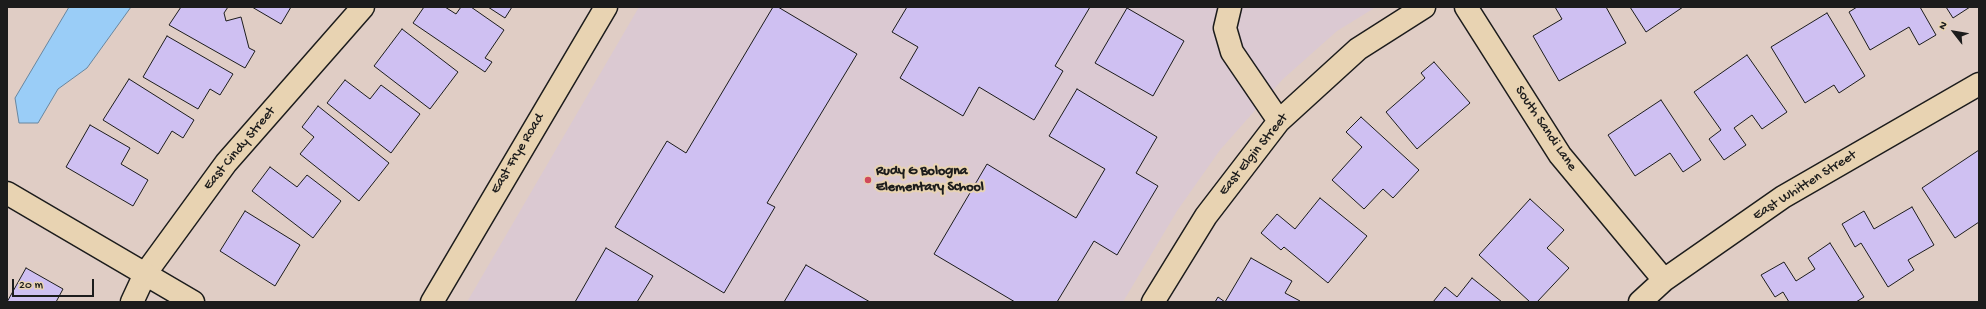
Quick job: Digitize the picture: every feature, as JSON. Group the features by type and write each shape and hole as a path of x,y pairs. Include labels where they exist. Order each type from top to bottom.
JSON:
{"street":[{"name":"East Cindy Street","path":"132,302 145,274 226,163 363,7"},
{"name":"East Frye Road","path":"432,302 606,7"},
{"path":"1230,7 1225,28 1232,52 1279,121"},
{"name":"East Elgin Street","path":"1153,302 1206,216 1279,121 1358,49 1424,7"},
{"name":"South Sandi Lane","path":"1466,7 1560,155 1664,280"},
{"name":"East Whitten Street","path":"1640,302 1664,280 1783,197 1979,84"},
{"path":"7,193 193,302"}],"shaded area":[{"name":"Rudy G Bologna Elementary School","path":"639,7 1376,7 1337,31 1282,80 1220,150 1177,211 1123,302 467,302"}],"water":[{"path":"69,7 131,7 87,68 58,89 38,123 19,123 15,98"}],"building":[{"path":"181,7 228,7 224,13 226,21 241,17 249,48 255,51 245,68 169,25"},
{"path":"252,7 291,7 281,24"},
{"path":"424,7 445,7 456,14 461,7 471,7 504,30 485,58 492,62 485,72 413,23"},
{"path":"488,7 512,7 505,18"},
{"path":"773,7 778,7 857,54 767,203 775,207 724,293 615,227 667,141 686,153"},
{"path":"907,7 1090,7 1055,66 1063,71 1034,120 979,87 963,116 900,78 918,47 892,32"},
{"path":"1555,7 1606,7 1626,43 1559,81 1533,36 1562,19"},
{"path":"1630,7 1683,7 1646,32"},
{"path":"1857,7 1920,7 1936,35 1919,45 1909,27 1870,50 1849,12"},
{"path":"1946,7 1970,7 1953,18"},
{"path":"1127,8 1184,41 1153,96 1095,63"},
{"path":"1827,13 1865,76 1839,93 1834,85 1805,103 1771,47"},
{"path":"402,29 458,72 430,109 374,66"},
{"path":"167,36 233,74 220,95 210,89 198,109 143,77"},
{"path":"1747,55 1787,112 1762,129 1752,115 1734,128 1746,145 1724,160 1709,139 1721,130 1694,92"},
{"path":"1434,62 1470,103 1417,149 1386,112 1425,78 1421,73"},
{"path":"129,79 194,120 183,138 172,131 158,154 103,120"},
{"path":"345,80 370,99 381,85 420,114 391,153 327,103"},
{"path":"1077,89 1157,137 1136,173 1158,186 1117,255 1094,241 1057,302 1015,302 934,254 987,164 1076,218 1105,169 1049,136"},
{"path":"1661,100 1701,160 1683,172 1670,153 1635,176 1608,135"},
{"path":"318,106 389,163 359,201 300,154 314,137 302,127"},
{"path":"1361,117 1419,170 1393,198 1383,189 1364,209 1332,180 1362,147 1346,132"},
{"path":"90,125 130,148 121,164 148,180 133,206 66,167"},
{"path":"1979,150 1979,222 1955,238 1922,188"},
{"path":"270,167 297,187 307,175 341,201 313,238 252,191"},
{"path":"1320,198 1367,236 1328,283 1284,247 1281,250 1261,233 1277,214 1295,229"},
{"path":"1530,199 1564,230 1547,248 1569,268 1537,302 1530,302 1479,255"},
{"path":"1912,207 1934,245 1908,260 1914,270 1888,287 1861,243 1855,247 1842,224 1864,211 1874,229"},
{"path":"245,211 300,245 275,286 220,251"},
{"path":"1830,243 1864,297 1856,302 1789,302 1783,292 1775,297 1761,275 1784,262 1796,281 1815,269 1808,258"},
{"path":"606,248 653,276 637,302 575,302"},
{"path":"1251,258 1292,281 1285,293 1300,301 1299,302 1225,302"},
{"path":"806,265 870,302 784,302"},
{"path":"26,268 63,289 56,302 7,302"},
{"path":"1472,278 1502,302 1433,302 1445,287 1457,297"},
{"path":"1218,297 1225,302 1215,302"}],"place":[{"name":"Rudy G Bologna Elementary School","path":"868,180"}]}
